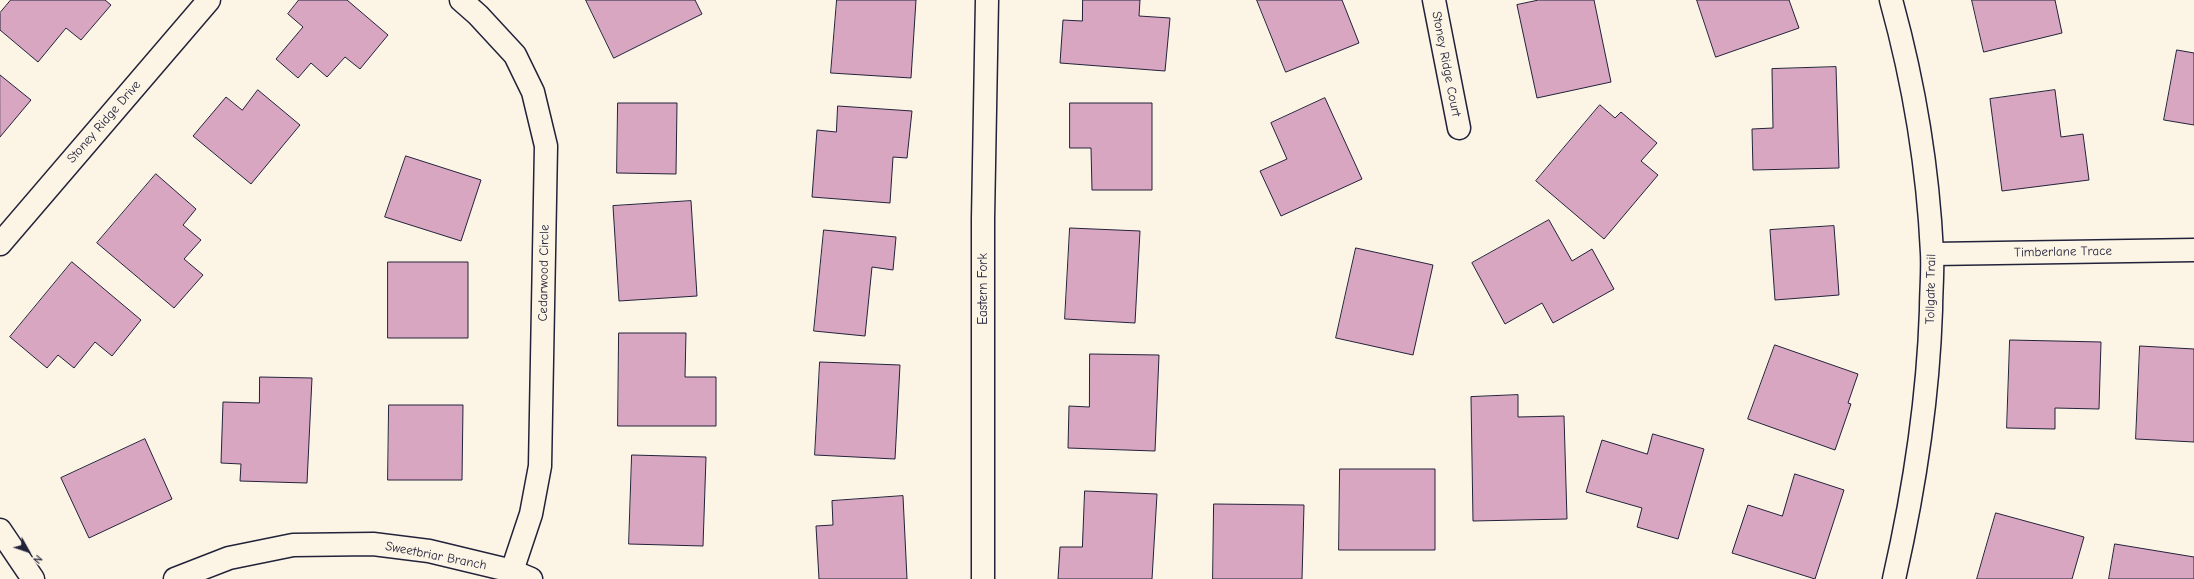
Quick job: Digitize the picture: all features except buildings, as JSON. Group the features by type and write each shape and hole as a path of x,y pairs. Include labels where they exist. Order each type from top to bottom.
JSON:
{"street":[{"name":"Stoney Ridge Drive","path":"0,244 209,0"},
{"name":"Cedarwood Circle","path":"461,0 478,15 515,55 533,92 546,146 540,466 522,575"},
{"name":"Eastern Fork","path":"984,579 983,219 986,0"},
{"name":"Stoney Ridge Court","path":"1434,0 1459,128"},
{"name":"Tollgate Trail","path":"1891,0 1908,59 1923,146 1933,254 1930,358 1919,447 1894,579"},
{"name":"Timberlane Trace","path":"1933,254 2194,250"},
{"path":"0,530 33,579"},
{"name":"Sweetbriar Branch","path":"176,579 229,558 301,545 373,544 429,552 522,575"}]}
